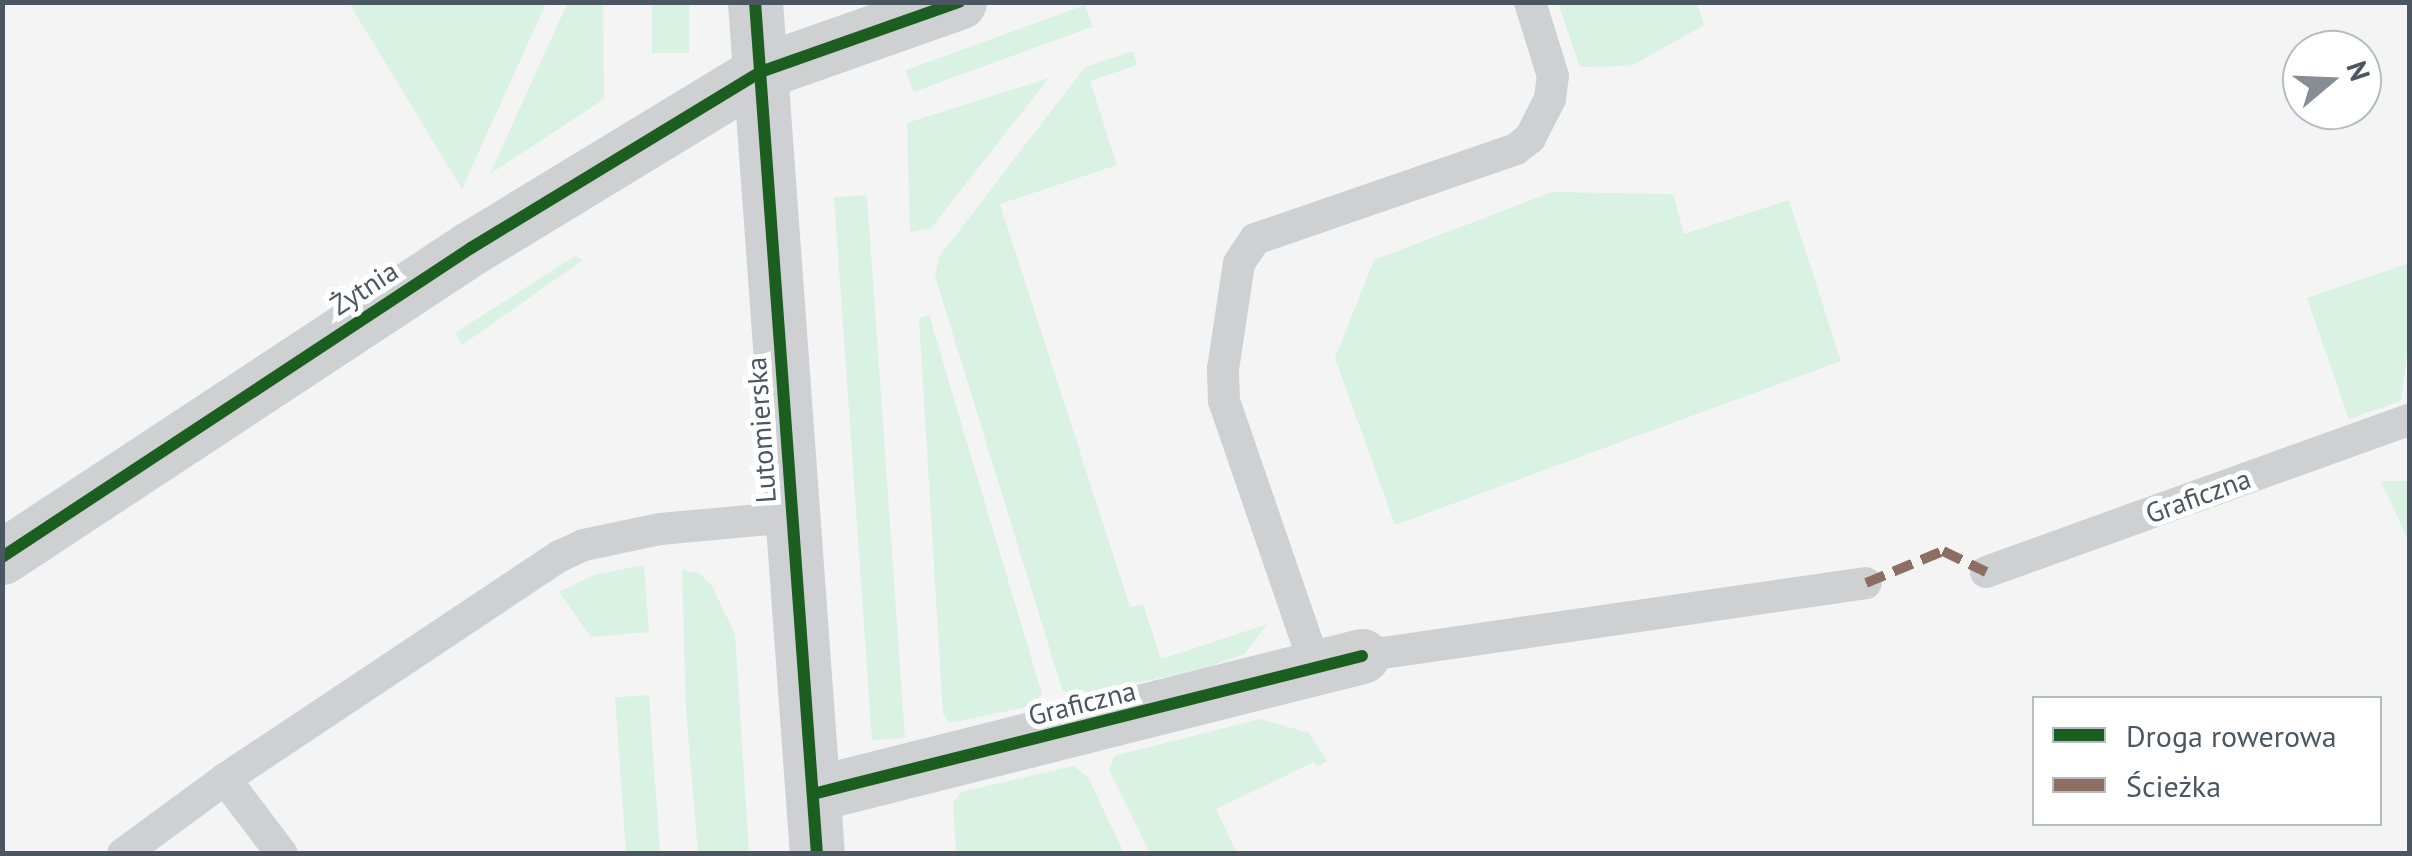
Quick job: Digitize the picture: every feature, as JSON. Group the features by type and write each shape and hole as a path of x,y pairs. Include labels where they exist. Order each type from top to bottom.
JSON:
{"main road":[{"name":"Lutomierska","path":"756,2 817,854"}],"street":[{"name":"Żytnia","path":"2,557 472,248 760,72 959,2"},
{"name":"Graficzna","path":"813,794 1339,662"}],"lane":[{"path":"1339,662 1224,401 1223,368 1239,263 1255,240 1516,149 1530,138 1550,99 1552,76 1530,2"},
{"name":"Graficzna","path":"1986,572 2410,419"},
{"path":"122,854 225,779 560,556 584,545 660,529 793,517"},
{"name":"Graficzna","path":"1339,662 1866,584"},
{"path":"225,779 282,854"}],"green space":[{"path":"568,2 603,3 604,99 490,174"},
{"path":"349,3 546,3 462,189"},
{"path":"652,3 689,3 689,53 652,53"},
{"path":"1558,3 1697,3 1704,25 1631,66 1580,67"},
{"path":"1085,5 1093,27 913,92 906,70"},
{"path":"1133,51 1137,65 1090,81 1117,165 1000,204 1130,607 1143,604 1161,659 1268,624 1244,654 1205,668 1073,697 1062,689 935,276 939,257 1085,67"},
{"path":"1049,78 931,228 910,232 907,123"},
{"path":"1552,192 1673,194 1684,234 1789,200 1841,361 1395,525 1335,358 1374,260"},
{"path":"867,195 905,738 872,740 834,197"},
{"path":"575,256 583,260 462,345 455,333"},
{"path":"2409,263 2409,340 2401,401 2349,419 2307,298"},
{"path":"929,315 1042,694 1036,705 950,723 943,714 919,318"},
{"path":"2381,481 2409,481 2409,542"},
{"path":"644,565 649,632 591,637 559,592 594,575"},
{"path":"682,570 699,573 712,586 735,634 749,853 698,853 686,711"},
{"path":"649,695 660,853 626,854 615,697"},
{"path":"1260,719 1309,733 1327,761 1317,767 1314,762 1216,809 1237,853 1150,853 1109,770 1114,756"},
{"path":"1074,766 1088,777 1124,853 956,853 953,803 961,792"}],"marked path":[{"path":"1866,583 1943,551 1986,572"}],"cycle path":[{"path":"755,2 817,854"},
{"path":"2,557 471,248 760,72 959,2"},
{"path":"813,794 1362,656"}]}
